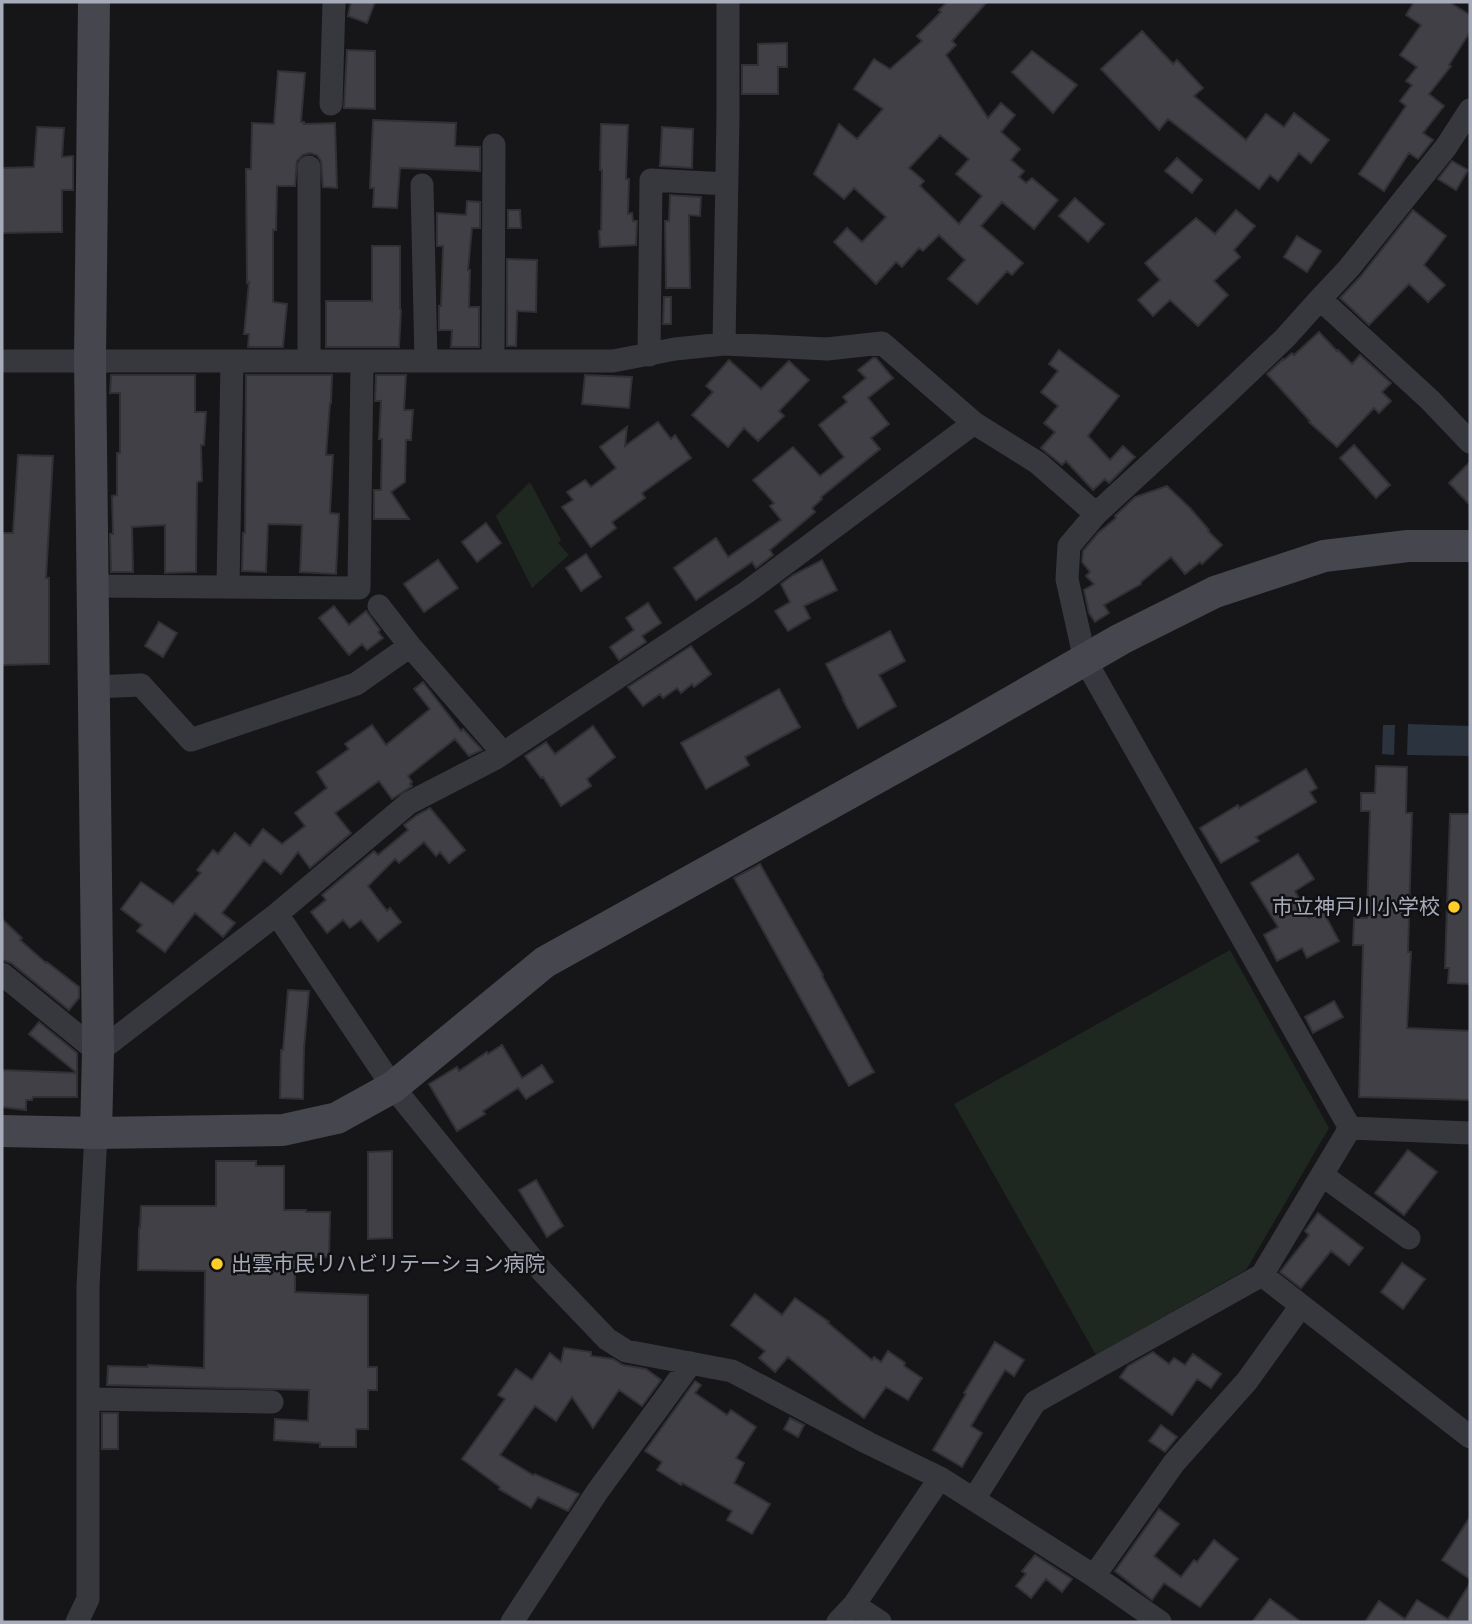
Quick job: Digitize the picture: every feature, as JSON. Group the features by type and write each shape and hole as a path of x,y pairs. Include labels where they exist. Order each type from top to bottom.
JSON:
{"street":[{"path":"77,1622 88,1599 88,1287 98,1052 90,360 94,2"},
{"path":"331,104 334,2"},
{"path":"724,344 728,2"},
{"path":"1350,1128 1085,660 1067,579 1069,547 1096,514 1284,338 1349,268 1447,147 1470,110"},
{"path":"493,361 494,145"},
{"path":"309,167 309,361"},
{"path":"649,355 651,180 727,184"},
{"path":"422,185 426,361"},
{"path":"1320,299 1430,400 1470,442"},
{"path":"2,361 613,361 675,349 724,344 827,349 882,343 974,423 1038,463 1096,514"},
{"path":"228,587 232,361"},
{"path":"92,586 359,588 362,361"},
{"path":"98,1052 277,914 409,803 503,754 747,592 974,423"},
{"path":"2,1131 96,1133 283,1130 337,1118 393,1087 545,962 1121,639 1215,592 1324,556 1408,546 1470,546"},
{"path":"379,606 503,754"},
{"path":"94,687 141,685 191,740 356,684 410,646"},
{"path":"277,914 393,1087 542,1271 607,1339 626,1351 733,1371 940,1478 1094,1576 1160,1622"},
{"path":"2,974 98,1052"},
{"path":"1350,1128 1470,1133"},
{"path":"974,1499 1035,1402 1262,1275 1350,1128"},
{"path":"1322,1175 1409,1238"},
{"path":"1262,1275 1470,1437"},
{"path":"1094,1576 1174,1463 1247,1381 1301,1306"},
{"path":"512,1622 597,1492 691,1363"},
{"path":"88,1399 272,1402"},
{"path":"838,1622 854,1605 940,1478"},
{"path":"854,1605 880,1622"}],"shaded area":[{"path":"530,482 561,540 558,543 569,555 532,588 496,516"},
{"path":"1230,950 1329,1128 1246,1270 1096,1355 954,1104"}],"water":[{"path":"1408,724 1470,726 1470,756 1407,755"},
{"path":"1383,725 1395,725 1394,755 1382,754"}],"building":[{"path":"351,2 375,2 367,23 348,16"},
{"path":"947,2 987,2 952,41 956,45 946,55 988,118 1001,103 1015,115 1001,132 1020,149 1011,160 1024,171 1019,177 1026,183 1032,178 1058,200 1034,229 1002,202 981,226 1023,263 1012,275 1007,271 977,304 948,279 965,260 939,235 923,251 919,248 902,267 896,262 876,284 834,242 847,228 862,242 886,217 854,188 844,199 814,174 839,124 857,139 883,109 854,89 874,59 890,69 922,41 917,36 941,12 939,10","holes":["940,135 969,159 956,174 982,196 959,224 920,186 924,181 909,168"]},
{"path":"1414,2 1449,2 1470,15 1470,32 1449,65 1451,66 1429,94 1444,106 1423,133 1433,140 1418,159 1409,153 1384,191 1359,174 1406,106 1400,101 1412,85 1406,81 1417,67 1400,55 1421,25 1406,15"},
{"path":"1142,31 1173,64 1177,60 1203,88 1194,96 1246,140 1266,114 1284,127 1294,113 1329,140 1311,163 1299,153 1278,181 1270,175 1259,189 1168,119 1159,130 1101,69"},
{"path":"787,43 787,67 778,67 778,94 742,94 742,65 758,65 758,44"},
{"path":"347,50 375,51 375,109 344,108"},
{"path":"1032,51 1077,85 1053,113 1012,72"},
{"path":"278,71 305,73 301,122 335,123 337,188 323,187 321,161 317,155 310,153 297,161 295,186 277,186 276,230 273,230 273,302 287,304 283,347 248,347 249,334 244,334 249,282 247,283 246,169 251,169 252,123 274,124"},
{"path":"373,120 456,123 455,146 480,147 480,171 400,168 397,208 373,207 374,188 370,188"},
{"path":"601,124 628,125 628,214 632,213 633,221 637,221 636,245 600,247"},
{"path":"37,127 64,128 62,157 73,156 73,190 62,190 62,232 2,233 2,168 34,167"},
{"path":"662,127 693,129 692,168 660,166"},
{"path":"1177,158 1202,180 1192,193 1165,171"},
{"path":"1452,161 1468,170 1456,190 1438,179"},
{"path":"670,195 701,197 700,216 689,215 690,288 666,288 665,221 669,221"},
{"path":"1075,198 1104,224 1088,242 1059,216"},
{"path":"467,201 480,202 480,228 472,228 468,270 469,307 479,307 479,347 451,347 452,330 439,330 443,246 437,246 437,213 466,215"},
{"path":"508,210 520,210 521,228 508,228"},
{"path":"1236,210 1255,226 1234,250 1240,257 1214,281 1228,295 1198,326 1170,300 1153,316 1138,300 1160,280 1145,263 1196,218 1215,234"},
{"path":"1413,210 1446,236 1424,265 1445,285 1428,302 1409,284 1369,325 1340,298"},
{"path":"1297,236 1321,251 1307,272 1284,257"},
{"path":"372,246 400,246 399,347 326,347 326,301 372,301"},
{"path":"507,259 537,260 536,312 517,311 516,346 507,346"},
{"path":"664,297 671,297 671,324 663,324"},
{"path":"1319,332 1352,364 1360,355 1391,383 1382,392 1391,401 1379,413 1374,408 1337,447 1309,422 1267,374 1283,359 1292,353 1294,355"},
{"path":"1059,350 1119,396 1088,436 1110,460 1123,446 1135,457 1109,483 1105,479 1093,490 1066,461 1062,465 1041,448 1055,432 1044,423 1058,406 1041,392 1058,371 1049,364"},
{"path":"876,358 893,378 868,398 889,424 871,438 880,449 821,497 812,508 815,512 770,550 773,555 756,568 752,562 696,600 674,568 716,538 728,557 781,520 770,506 774,503 753,480 793,447 820,476 844,457 819,425 847,402 843,397 866,378 858,370"},
{"path":"729,360 761,389 789,361 809,380 779,411 784,416 758,441 744,428 728,447 692,415 713,392 706,386"},
{"path":"111,375 195,375 195,412 206,412 204,445 201,445 202,481 197,482 196,572 165,573 165,525 132,527 133,572 111,572 112,496 117,495 117,453 120,453 120,393 110,393"},
{"path":"246,375 332,375 326,455 333,455 330,513 339,514 336,574 300,572 302,525 268,524 266,572 242,571 245,533"},
{"path":"376,375 406,375 404,410 413,410 411,440 406,440 405,482 391,492 409,519 374,519 374,490 381,490 382,439 379,439 381,401 375,401"},
{"path":"585,375 632,377 629,408 582,404"},
{"path":"658,422 671,439 675,435 691,458 642,493 645,498 612,522 616,528 591,547 562,507 573,500 567,492 585,480 591,487 616,468 600,447 627,427 625,446"},
{"path":"1354,445 1390,485 1376,498 1340,458"},
{"path":"18,455 53,456 46,578 49,578 49,664 2,665 2,533 13,533"},
{"path":"1470,462 1470,505 1449,483"},
{"path":"1167,486 1222,545 1202,564 1200,562 1185,574 1171,557 1141,584 1104,605 1109,613 1095,622 1089,613 1084,590 1094,584 1086,576 1090,572 1082,562 1083,551 1135,497"},
{"path":"486,523 501,543 477,562 462,542"},
{"path":"586,554 601,577 581,591 566,568"},
{"path":"438,560 458,588 424,612 404,584"},
{"path":"822,560 837,590 804,606 810,618 788,631 775,611 790,602 781,584"},
{"path":"648,603 661,623 642,636 646,642 619,660 610,647 634,630 626,618"},
{"path":"334,606 349,625 366,611 383,638 367,650 362,644 349,655 319,618"},
{"path":"159,622 177,633 163,657 145,646"},
{"path":"890,631 905,661 879,675 896,706 858,728 826,664"},
{"path":"691,646 711,674 694,687 692,684 681,693 677,688 663,698 660,694 643,706 628,687"},
{"path":"423,682 461,731 463,729 482,750 469,756 455,739 408,776 412,786 392,799 379,781 335,813 351,833 310,868 298,852 281,874 264,860 222,913 235,923 223,937 195,913 165,952 137,931 142,925 121,909 141,882 173,904 201,873 197,870 213,850 218,854 235,833 250,846 263,829 282,844 305,826 295,813 327,788 317,772 349,749 345,744 372,725 386,745 430,709 414,689"},
{"path":"779,689 800,727 745,757 749,765 706,789 681,743"},
{"path":"593,726 615,757 587,779 591,786 561,806 543,777 541,778 525,756 546,742 555,754"},
{"path":"1376,766 1407,767 1406,813 1412,813 1408,952 1411,952 1407,1028 1470,1031 1470,1100 1359,1097 1363,945 1353,945 1354,918 1367,918 1370,811 1361,811 1361,793 1375,793"},
{"path":"1306,769 1317,788 1310,792 1316,802 1256,837 1259,841 1221,863 1200,828"},
{"path":"430,808 465,850 449,863 440,852 436,856 424,842 399,863 395,859 368,886 387,911 390,908 401,922 378,941 361,920 350,928 343,920 327,933 311,912 326,900 322,895 374,851 378,855 408,830 404,825"},
{"path":"1450,814 1470,814 1470,984 1448,983 1449,968 1445,968"},
{"path":"1298,854 1314,879 1295,891 1309,918 1323,911 1339,941 1307,958 1302,948 1277,961 1264,935 1278,927 1251,883"},
{"path":"760,864 874,1072 849,1086 734,878"},
{"path":"2,919 22,938 20,940 46,963 79,987 79,998 69,1010 11,963 2,960"},
{"path":"288,990 309,991 303,1099 280,1098 281,1050"},
{"path":"1334,1001 1343,1017 1313,1033 1305,1017"},
{"path":"39,1022 77,1053 77,1073 29,1034"},
{"path":"502,1045 522,1078 542,1065 553,1082 526,1099 518,1088 483,1111 485,1114 457,1131 429,1084 457,1067 459,1071"},
{"path":"2,1070 77,1073 77,1097 33,1097 32,1100 26,1100 26,1110 2,1107"},
{"path":"1408,1150 1437,1172 1404,1215 1375,1193"},
{"path":"392,1151 392,1238 368,1239 368,1152"},
{"path":"216,1161 256,1161 256,1166 284,1166 284,1210 330,1212 329,1257 295,1257 295,1292 368,1295 368,1367 377,1367 377,1390 368,1390 368,1429 356,1429 356,1447 320,1447 320,1443 274,1440 275,1419 308,1421 309,1390 107,1385 108,1366 204,1368 205,1271 138,1270 139,1228 141,1206 216,1206"},
{"path":"536,1180 563,1226 547,1237 519,1190"},
{"path":"1318,1213 1363,1248 1349,1265 1331,1251 1301,1288 1280,1272 1309,1235 1305,1231"},
{"path":"1402,1263 1425,1279 1403,1309 1381,1292"},
{"path":"755,1294 782,1315 795,1298 829,1322 872,1360 874,1357 881,1362 888,1351 922,1378 908,1400 886,1387 864,1418 788,1357 775,1372 759,1358 765,1351 731,1325"},
{"path":"995,1342 1024,1360 1014,1376 1005,1370 971,1426 982,1433 962,1467 933,1450"},
{"path":"564,1348 591,1352 591,1356 613,1359 623,1365 646,1369 661,1380 642,1406 619,1390 593,1428 572,1397 556,1421 535,1406 500,1455 533,1475 579,1494 568,1511 538,1497 531,1508 499,1489 500,1487 462,1459 505,1399 498,1395 516,1369 532,1380 550,1353 561,1362"},
{"path":"1153,1352 1169,1364 1174,1358 1185,1365 1193,1354 1221,1374 1211,1388 1197,1379 1172,1415 1120,1377 1128,1366"},
{"path":"695,1381 701,1385 695,1393 727,1415 731,1410 756,1427 736,1458 744,1463 734,1483 770,1504 752,1534 727,1520 732,1511 657,1470 662,1462 645,1451"},
{"path":"102,1413 118,1413 118,1449 102,1449"},
{"path":"790,1418 804,1425 798,1437 784,1429"},
{"path":"1161,1425 1177,1437 1165,1452 1149,1441"},
{"path":"1159,1509 1179,1524 1154,1556 1181,1577 1214,1540 1238,1559 1200,1607 1164,1583 1152,1600 1115,1571"},
{"path":"1470,1517 1470,1579 1442,1560"},
{"path":"1035,1555 1072,1579 1062,1592 1046,1579 1031,1598 1016,1586 1026,1574 1022,1571"},
{"path":"1470,1583 1470,1622 1365,1622 1379,1601 1405,1619 1417,1600 1448,1619"},
{"path":"1270,1599 1301,1622 1252,1622"}],"place":[{"name":"市立神戸川小学校","path":"1454,907"},
{"name":"出雲市民リハビリテーション病院","path":"217,1264"}]}
